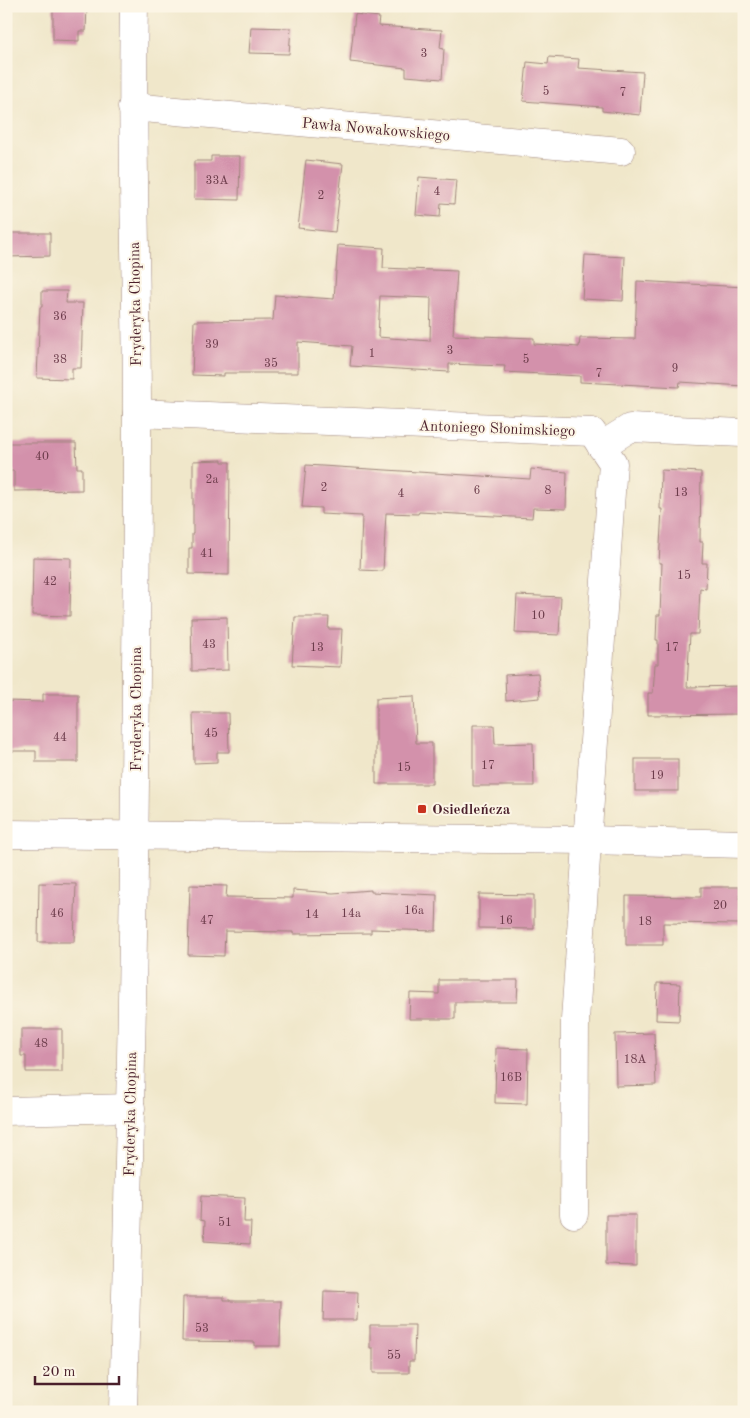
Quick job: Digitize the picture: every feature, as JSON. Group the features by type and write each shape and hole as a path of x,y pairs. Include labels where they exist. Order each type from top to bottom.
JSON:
{"street":[{"name":"Fryderyka Chopina","path":"124,1412 135,835 137,413 132,107 134,6"},
{"name":"Pawła Nowakowskiego","path":"132,107 621,151"},
{"name":"Antoniego Słonimskiego","path":"137,413 592,432 613,463 576,1020 574,1214"},
{"path":"601,446 630,428 742,433"},
{"path":"6,834 588,840 744,844"},
{"path":"6,1111 131,1108"}],"building":[{"path":"53,6 87,6 86,31 79,31 79,41 53,40"},
{"path":"355,14 379,17 378,26 442,30 440,48 444,49 442,79 406,76 406,68 350,62"},
{"path":"251,27 291,28 289,54 249,53"},
{"path":"549,57 579,59 578,68 643,72 640,115 602,111 602,107 523,101 527,62 548,64"},
{"path":"211,156 240,156 239,200 194,199 194,161 211,161"},
{"path":"306,160 343,164 335,232 298,228"},
{"path":"419,177 456,180 454,204 441,203 440,217 416,215"},
{"path":"6,233 50,233 50,256 6,257"},
{"path":"338,245 384,248 383,268 457,271 453,335 534,338 534,344 579,347 580,338 635,339 637,281 744,287 744,386 680,382 679,387 580,382 580,376 504,372 505,366 449,364 449,372 350,366 352,346 298,342 298,373 224,373 224,376 192,375 194,321 273,320 275,295 334,299","holes":["380,296 431,298 430,341 378,337"]},
{"path":"585,255 625,257 623,301 582,299"},
{"path":"42,291 67,291 66,303 83,303 81,368 72,368 72,379 37,378"},
{"path":"7,443 76,443 77,468 82,468 82,490 14,491 14,471 7,471"},
{"path":"222,460 222,462 230,462 229,575 189,574 189,548 192,548 193,534 193,461"},
{"path":"306,465 530,479 531,469 567,472 566,509 533,508 532,518 419,512 418,514 386,513 383,571 360,570 362,516 321,514 321,508 302,507"},
{"path":"661,470 701,472 700,542 703,542 702,563 707,563 706,589 700,588 698,634 690,634 687,687 744,686 744,714 648,715 648,693 653,693 655,664 658,664 658,640 656,640 657,615 660,615 662,563 659,563 662,509 660,509"},
{"path":"33,557 71,558 70,616 32,615"},
{"path":"517,595 561,597 559,635 515,633"},
{"path":"227,617 228,670 192,671 191,618"},
{"path":"295,617 329,617 328,629 342,629 340,667 292,665"},
{"path":"538,673 540,698 506,701 505,675"},
{"path":"43,694 78,694 78,762 36,762 36,751 6,751 6,701 43,702"},
{"path":"414,696 416,743 432,743 432,784 376,784 376,698"},
{"path":"193,713 228,713 229,752 217,752 217,762 194,763"},
{"path":"473,725 494,725 495,744 533,743 534,786 473,786"},
{"path":"635,759 678,759 678,791 635,791"},
{"path":"39,883 76,884 74,942 38,942"},
{"path":"190,885 227,886 226,897 293,898 293,890 333,893 371,890 371,892 437,895 436,931 371,929 371,933 293,934 293,932 225,931 224,956 188,955"},
{"path":"701,887 740,887 740,924 663,923 663,945 626,945 626,896 701,897"},
{"path":"479,894 534,895 534,929 479,928"},
{"path":"439,980 518,980 517,1002 455,1002 455,1019 409,1019 410,993 439,994"},
{"path":"657,983 680,984 679,1021 656,1020"},
{"path":"21,1029 62,1029 62,1072 26,1072 26,1056 21,1056"},
{"path":"654,1033 656,1085 616,1086 615,1034"},
{"path":"496,1048 528,1049 527,1104 495,1103"},
{"path":"201,1196 245,1198 244,1222 251,1222 250,1244 204,1241 205,1221 200,1220"},
{"path":"606,1215 636,1215 636,1266 606,1265"},
{"path":"324,1291 358,1292 357,1320 323,1320"},
{"path":"183,1297 224,1297 224,1300 230,1301 281,1301 280,1346 255,1346 255,1342 182,1341"},
{"path":"370,1325 415,1325 414,1361 409,1361 409,1373 373,1373 373,1348 370,1348"}],"place":[{"name":"Osiedleńcza","path":"422,809"}]}
